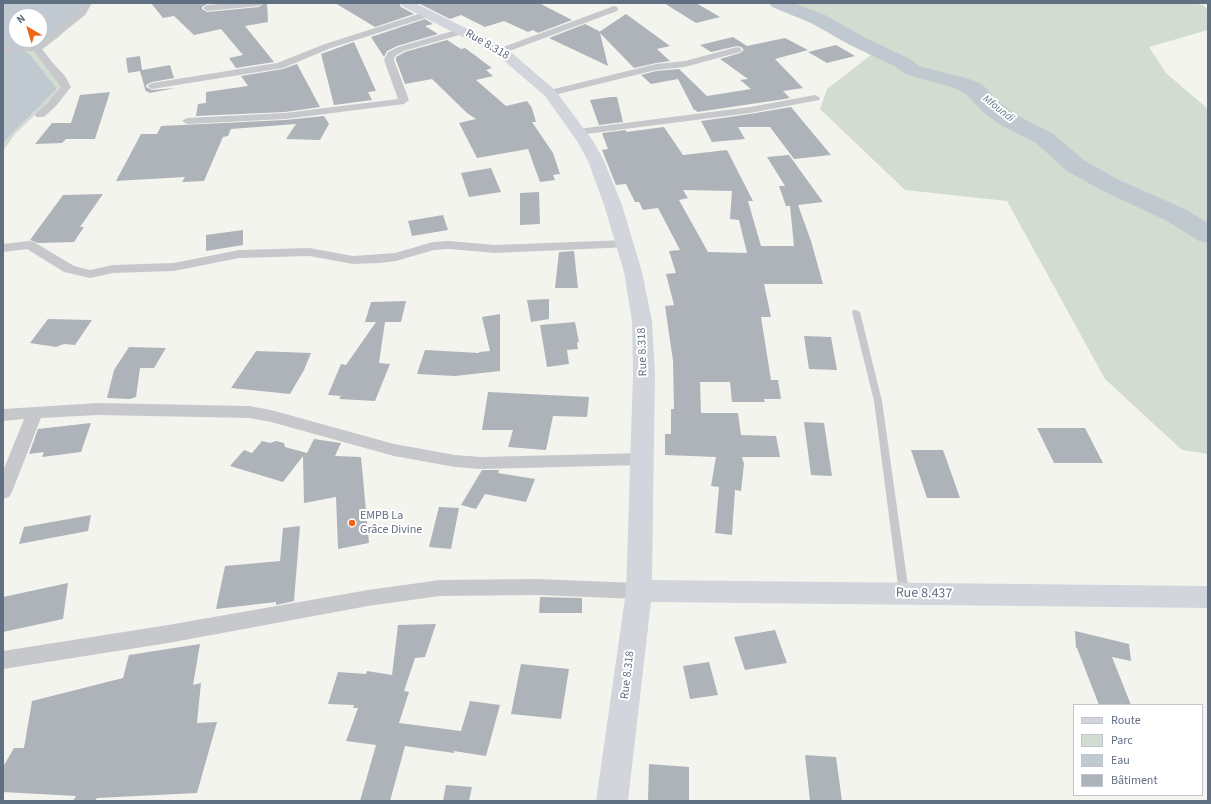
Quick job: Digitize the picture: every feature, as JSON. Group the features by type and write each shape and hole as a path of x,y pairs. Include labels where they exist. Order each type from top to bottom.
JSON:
{"main road":[{"name":"Rue 8.318","path":"406,3 501,50 550,92 596,160 613,205 633,272 642,321 644,375 639,591 612,801"},
{"name":"Rue 8.437","path":"639,591 1208,597"}],"street":[{"path":"48,39 82,13 88,3"},
{"path":"207,8 259,3"},
{"path":"501,50 614,9"},
{"path":"152,86 279,66 328,46 428,14"},
{"path":"186,121 285,116 400,102 404,100 389,60 391,54 401,49 463,31"},
{"path":"3,50 37,48 48,64 61,78 66,87 52,104 40,114"},
{"path":"550,92 656,67 685,64 737,50"},
{"path":"578,132 750,110 815,98"},
{"path":"3,248 30,244 69,269 90,274 113,269 174,267 239,254 309,252 353,260 396,257 433,246 449,245 495,249 625,244"},
{"path":"3,414 98,409 249,412 271,416 394,450 455,461 481,463 642,459"},
{"path":"3,492 35,413"},
{"path":"3,660 168,634 368,598 440,588 537,587 639,591"}],"lane":[{"path":"856,312 878,401 904,594"}],"green space":[{"path":"778,3 1190,3 1203,5 1208,10 1208,30 1149,47 1166,73 1208,109 1208,454 1182,450 1105,379 1007,201 905,190 820,109 827,89 876,51 818,19"},
{"path":"83,13 60,36 48,45 48,38"},
{"path":"31,48 45,48 37,54 61,86 60,91 15,134 3,151 3,143 57,89 24,51"}],"water":[{"path":"3,3 86,3 80,12 48,37 48,8 8,8 8,48 3,48"},
{"path":"24,51 30,55 57,89 3,143 3,52"}],"building":[{"path":"151,3 213,3 202,7 202,9 207,12 259,7 264,3 267,3 268,22 245,26 274,62 236,68 229,58 243,55 221,29 194,35 174,16 163,18"},
{"path":"335,3 399,3 401,7 414,14 375,27"},
{"path":"418,3 539,3 572,20 538,33 533,30 528,32 504,21 485,27 461,15 450,19"},
{"path":"664,3 696,3 720,17 696,23"},
{"path":"626,14 670,46 657,49 670,61 634,68 600,33 608,66 549,38 585,24 599,32"},
{"path":"425,19 433,24 425,26 438,34 397,46 387,51 384,57 371,37"},
{"path":"733,37 747,46 785,38 808,50 775,59 803,88 783,91 790,98 697,112 694,110 678,79 651,84 641,75 656,71 679,69 707,96 751,89 740,80 748,79 720,59 740,53 744,50 741,47 737,46 711,52 700,45"},
{"path":"447,40 461,49 465,48 492,68 486,70 493,76 476,80 506,106 527,101 532,108 536,122 532,122 553,153 560,174 553,175 555,180 540,182 528,149 477,158 459,123 476,119 467,113 432,79 405,84 396,57 405,52"},
{"path":"354,42 376,91 368,92 372,100 334,105 321,54"},
{"path":"836,45 855,56 827,63 808,52"},
{"path":"140,56 142,70 170,65 174,78 152,82 146,85 146,87 152,90 176,88 149,93 148,91 146,92 140,71 128,73 126,58"},
{"path":"297,64 320,107 285,112 196,116 198,104 206,103 206,92 248,86 241,76 283,69"},
{"path":"110,92 95,139 66,139 62,143 35,144 52,123 71,123 80,95"},
{"path":"617,97 623,122 599,125 590,100"},
{"path":"791,107 831,155 794,159 770,127 738,127 745,139 712,142 701,121 750,114"},
{"path":"324,116 329,124 320,140 286,139 296,124 231,129 228,136 223,137 204,181 182,182 185,177 116,181 141,134 157,134 161,126 285,120"},
{"path":"664,127 683,155 727,150 753,201 748,201 761,246 794,246 790,206 786,206 779,186 785,186 767,157 789,155 823,202 798,205 811,241 823,284 764,284 771,317 761,317 771,380 778,380 781,399 764,399 765,402 732,402 730,382 700,382 701,413 738,413 741,435 776,436 780,457 742,457 744,464 741,491 735,490 732,535 715,533 719,487 711,486 716,457 665,455 665,434 671,434 671,409 674,409 673,361 665,306 674,305 666,274 676,273 669,251 680,250 658,208 643,210 639,202 635,202 626,184 616,185 602,150 608,149 602,133 626,130 626,132","holes":["683,190 732,191 730,219 739,220 747,253 708,252 679,200 688,198"]},
{"path":"491,168 501,192 469,197 461,173"},
{"path":"539,192 540,224 520,225 520,193"},
{"path":"103,194 80,227 84,227 74,242 38,243 30,240 63,195"},
{"path":"443,215 448,230 412,236 408,221"},
{"path":"243,230 243,245 206,251 206,235"},
{"path":"574,251 578,288 555,288 559,252"},
{"path":"549,299 549,319 531,322 527,300"},
{"path":"406,301 401,322 385,322 379,363 390,364 375,401 339,399 341,396 328,395 341,364 346,365 376,322 365,322 371,302"},
{"path":"500,314 500,371 455,376 417,374 425,350 479,353 490,351 482,317"},
{"path":"48,319 92,320 75,345 64,344 56,347 30,343"},
{"path":"575,322 579,342 577,342 578,349 567,350 569,364 547,367 540,325"},
{"path":"804,336 831,337 837,370 809,369"},
{"path":"129,347 166,348 154,368 140,368 136,397 130,399 107,398 114,370"},
{"path":"256,351 311,353 304,370 290,394 231,388"},
{"path":"488,392 589,397 587,417 553,416 546,450 508,447 513,430 482,430"},
{"path":"804,422 824,423 832,476 811,475"},
{"path":"91,423 81,452 42,457 44,452 29,454 38,429"},
{"path":"1037,428 1085,428 1103,463 1054,463"},
{"path":"314,439 341,443 335,456 361,457 369,543 338,549 336,497 304,503 303,456 283,482 230,466 244,450 252,453 262,441 270,443 276,441 284,443 285,447 307,453"},
{"path":"911,450 943,450 960,498 927,498"},
{"path":"482,470 499,470 498,473 535,479 526,502 485,494 476,509 461,505"},
{"path":"439,507 459,508 451,549 429,547"},
{"path":"91,515 88,531 19,544 24,527"},
{"path":"300,526 294,601 276,605 276,602 216,609 225,566 280,561 283,528"},
{"path":"68,583 63,619 3,632 3,597"},
{"path":"540,597 582,598 582,613 539,613"},
{"path":"436,624 425,657 415,658 404,691 409,692 399,723 461,731 470,701 500,705 486,756 405,746 390,801 360,801 376,745 346,741 358,708 353,708 354,705 328,704 338,672 366,674 367,671 392,675 398,625"},
{"path":"775,630 787,663 745,670 734,637"},
{"path":"1075,631 1129,644 1131,661 1112,657 1131,704 1099,704 1076,648"},
{"path":"200,644 193,685 201,683 197,723 217,722 197,793 97,798 95,801 73,801 76,796 3,792 3,767 14,748 24,748 32,701 123,678 129,655"},
{"path":"709,662 718,695 690,699 683,666"},
{"path":"521,664 569,669 561,719 511,714"},
{"path":"805,755 836,757 842,801 810,801"},
{"path":"649,764 689,767 689,801 648,800"},
{"path":"446,785 472,787 469,801 443,801"}],"waterway":[{"name":"Mfoundi","path":"778,3 818,19 857,41 903,63 912,70 962,83 974,89 991,107 1010,121 1044,138 1076,166 1110,185 1176,215 1208,235"}],"place":[{"name":"EMPB La Grâce Divine","path":"352,523"}]}
